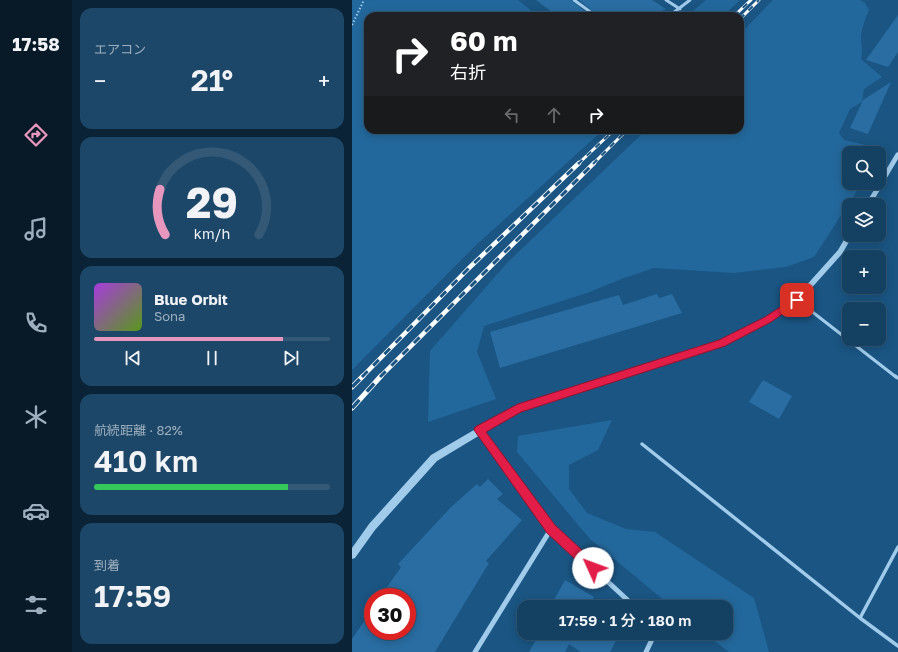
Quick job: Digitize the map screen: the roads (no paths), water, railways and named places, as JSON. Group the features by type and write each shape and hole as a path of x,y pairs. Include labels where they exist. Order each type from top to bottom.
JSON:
{"street":[{"path":"574,0 590,12"},
{"path":"666,0 680,9"},
{"path":"675,12 690,0"},
{"path":"872,198 898,154"},
{"path":"352,555 372,527 434,458 518,408 721,343 768,320 797,300 840,252 846,242"},
{"path":"479,430 551,529 627,600"},
{"path":"475,652 551,529"},
{"path":"646,652 652,640"}],"lane":[{"path":"797,300 898,378"},
{"path":"642,444 860,618 898,646"},
{"path":"860,618 898,548"}],"railway":[{"path":"738,12 751,0"},
{"path":"744,15 759,0"},
{"path":"578,164 610,134"},
{"path":"381,376 623,134"},
{"path":"362,377 468,269 579,163"},
{"path":"352,408 381,376"},
{"path":"352,387 362,377"}]}
